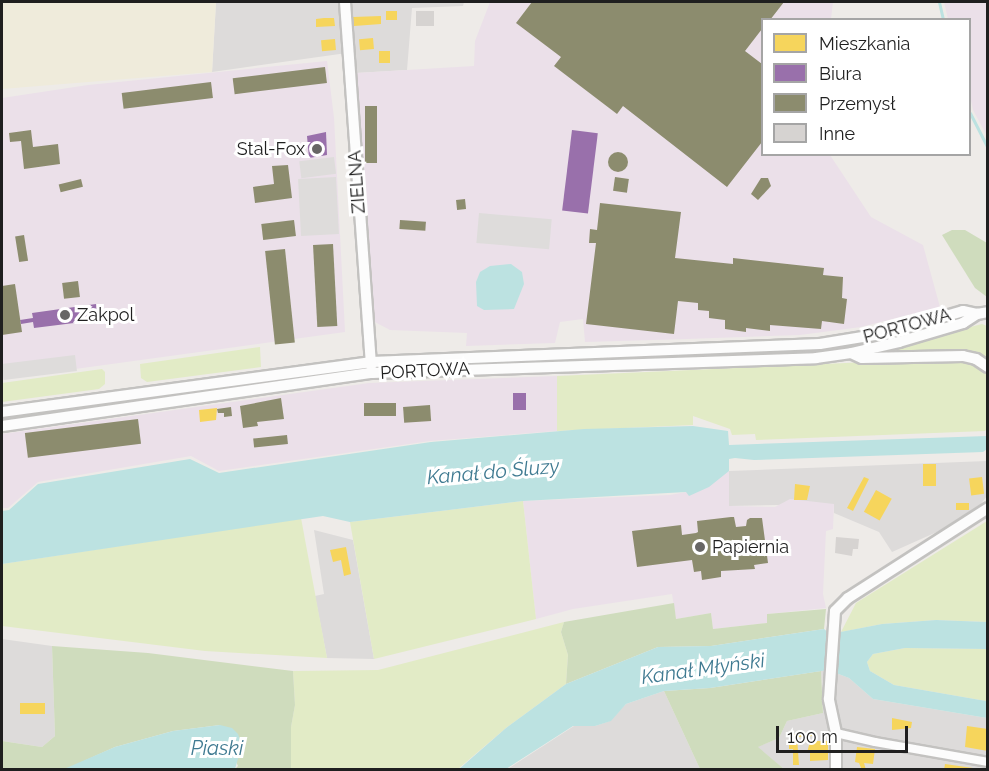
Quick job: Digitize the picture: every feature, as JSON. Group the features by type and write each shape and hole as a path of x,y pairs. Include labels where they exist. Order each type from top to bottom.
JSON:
{"street":[{"name":"ZIELNA","path":"345,2 371,368"},
{"name":"PORTOWA","path":"2,412 277,375 849,340 963,311 982,313"},
{"name":"PORTOWA","path":"2,426 278,387 371,368 816,358 851,353 963,323 982,313"},
{"name":"PORTOWA","path":"849,340 851,353"},
{"path":"851,353 862,358 963,356 976,359 987,367"},
{"path":"277,375 278,387"},
{"path":"836,770 836,733 829,699 835,611 848,598 987,508"},
{"path":"836,733 987,762"}],"shaded area":[{"path":"2,2 216,2 212,72 2,89"},
{"path":"216,2 464,2 463,6 412,8 407,70 356,73 354,52 212,72"},
{"path":"490,2 833,2 831,18 761,18 761,156 831,156 871,217 923,245 940,307 861,327 800,335 687,339 585,342 583,319 560,322 555,343 466,346 467,333 390,330 371,320 356,73 474,66 475,41"},
{"path":"944,2 987,2 987,136 973,110 971,101 971,18 948,18"},
{"path":"327,61 334,118 345,332 2,379 2,98 88,85"},
{"path":"334,157 336,174 301,178 299,161"},
{"path":"336,177 339,234 301,236 298,179"},
{"path":"479,213 552,219 549,249 476,243"},
{"path":"75,355 77,371 4,380 2,364"},
{"path":"557,376 557,431 430,441 219,471 191,456 38,482 8,508 2,508 2,434 369,383"},
{"path":"987,461 987,496 980,505 948,527 892,552 879,532 834,513 834,504 729,506 729,471"},
{"path":"729,471 729,506 775,507 790,499 834,504 833,529 826,531 823,594 826,608 767,614 767,623 713,629 711,613 676,619 672,594 573,609 536,619 523,501 670,495 686,492"},
{"path":"314,530 353,540 374,659 327,658 315,596 324,594"},
{"path":"2,639 52,646 55,736 42,747 2,741"},
{"path":"828,670 849,678 873,699 987,718 987,769 784,769 757,747 779,738 787,721 823,713 821,671"},
{"path":"664,691 700,769 506,770 574,726 595,726 610,721 626,704"}],"green space":[{"path":"952,230 965,230 987,243 987,297 975,288 942,235"},
{"path":"982,324 987,326 987,362 870,353"},
{"path":"843,346 846,349 828,353 581,362 578,358"},
{"path":"260,347 261,367 147,382 141,378 140,364"},
{"path":"958,358 971,361 987,373 988,428 985,431 756,440 755,434 732,435 730,429 693,416 693,425 557,431 557,376"},
{"path":"102,369 105,372 105,384 99,389 2,402 2,383"},
{"path":"523,501 536,619 374,659 350,522"},
{"path":"301,518 327,658 205,651 2,626 2,564"},
{"path":"987,521 987,622 936,620 882,624 841,632 856,603"},
{"path":"674,603 676,619 711,613 713,629 767,623 767,614 826,609 824,629 711,646 658,647 566,684 568,655 561,632 564,622"},
{"path":"564,622 561,632 568,655 566,684 506,728 458,769 291,770 291,727 295,705 293,671 378,670"},
{"path":"52,646 148,653 293,671 295,705 291,727 291,769 235,769 238,766 220,725 173,731 115,747 66,769 2,770 2,741 42,747 55,736"},
{"path":"905,648 987,649 986,701 894,685 870,671 867,662 873,654"},
{"path":"821,671 823,713 787,721 779,738 758,747 784,769 700,769 664,691 710,688"}],"water":[{"path":"511,264 522,272 524,284 514,309 484,310 477,306 476,282 480,272 490,266"},
{"name":"Kanał do Śluzy","path":"693,426 728,431 729,445 987,436 987,449 983,452 754,460 735,458 729,459 729,471 709,487 689,496 686,492 523,501 350,522 323,516 2,564 2,511 9,510 38,484 190,459 219,473 431,442 584,429"},
{"name":"Kanał Młyński","path":"936,620 987,622 987,649 905,648 873,654 867,662 870,671 894,685 986,701 987,718 873,699 849,678 828,670 710,688 664,691 626,704 611,721 595,726 573,726 506,769 458,770 506,728 566,684 658,647 711,646 824,629 830,634 882,624"},
{"name":"Piaski","path":"220,725 232,728 238,734 242,745 235,769 64,769 115,747 173,731"}],"building: Mieszkania":[{"path":"386,11 397,11 397,20 386,20"},
{"path":"381,16 381,24 354,26 353,17"},
{"path":"334,18 335,26 316,27 316,19"},
{"path":"373,38 374,49 360,50 359,39"},
{"path":"335,39 336,50 322,51 321,40"},
{"path":"379,51 390,51 390,63 379,63"},
{"path":"217,408 216,420 200,422 199,410"},
{"path":"923,464 936,464 936,486 923,486"},
{"path":"864,477 869,479 853,511 847,508"},
{"path":"982,477 984,494 971,495 969,479"},
{"path":"795,484 810,486 807,500 794,500"},
{"path":"876,490 892,499 880,521 864,512"},
{"path":"956,503 969,503 969,510 956,510"},
{"path":"346,547 351,574 344,576 341,560 333,562 330,550"},
{"path":"20,703 45,703 45,714 20,714"},
{"path":"892,718 912,722 911,728 892,730"},
{"path":"967,726 988,729 988,751 965,747"},
{"path":"789,734 812,734 812,736 797,737 799,765 793,765 793,749 789,749"},
{"path":"810,741 828,741 828,760 810,761 810,753 807,753"},
{"path":"857,747 875,749 873,764 864,763 866,770 862,770 859,763 855,762"},
{"path":"945,764 973,768 973,770 944,770"}],"building: Biura":[{"path":"572,130 598,133 588,214 562,210"},
{"name":"Stal-Fox","path":"326,132 327,155 309,158 307,136"},
{"name":"Zakpol","path":"96,304 98,320 34,328 33,322 21,324 20,320 33,318 32,313"},
{"path":"513,393 526,393 526,410 513,410"}],"building: Przemysł":[{"path":"532,2 784,2 772,18 761,18 761,30 745,51 761,63 761,143 727,187 623,106 617,114 554,66 561,57 516,23"},
{"path":"325,67 327,83 235,94 233,78"},
{"path":"211,82 213,98 124,109 122,93"},
{"path":"365,106 377,106 377,163 365,163"},
{"path":"31,130 33,147 58,144 60,164 24,169 21,141 10,142 9,133"},
{"path":"618,152 625,155 628,162 625,169 618,172 611,169 608,162 611,155"},
{"path":"288,165 292,198 255,203 253,187 274,184 272,166"},
{"path":"615,177 629,179 627,193 613,191"},
{"path":"761,178 768,178 771,186 758,200 751,194"},
{"path":"81,179 83,187 61,192 59,185"},
{"path":"465,199 466,209 457,210 456,200"},
{"path":"600,203 681,212 675,258 733,264 733,258 824,268 823,275 843,277 842,298 847,299 844,324 822,321 821,329 770,325 770,331 746,328 746,332 725,329 725,320 709,318 709,311 698,310 698,303 678,301 674,334 586,324 596,243 589,243 590,229 597,230"},
{"path":"294,220 296,236 263,240 261,224"},
{"path":"400,220 426,222 425,231 399,229"},
{"path":"24,235 28,261 19,262 15,236"},
{"path":"333,244 337,326 317,327 313,245"},
{"path":"285,249 295,342 275,345 265,251"},
{"path":"78,281 80,297 64,299 62,283"},
{"path":"15,284 22,332 2,335 2,286"},
{"path":"281,398 284,419 257,422 258,426 243,428 240,406"},
{"path":"364,403 396,403 396,416 364,416"},
{"path":"430,405 431,421 404,423 403,407"},
{"path":"231,407 232,416 224,417 224,413 218,413 217,409"},
{"path":"138,419 141,444 28,458 25,433"},
{"path":"287,435 288,444 254,448 253,439"},
{"name":"Papiernia","path":"734,517 736,527 746,526 750,518 762,518 768,563 754,565 755,569 721,571 721,577 702,580 701,571 694,572 692,560 637,567 632,531 681,525 682,535 698,532 697,521"}],"building: Inne":[{"path":"416,11 434,11 434,26 416,26"},
{"path":"836,537 859,539 858,549 853,549 852,556 835,553"}],"waterway":[{"path":"939,2 943,18"},
{"path":"971,115 988,148"}],"place":[{"name":"Stal-Fox","path":"317,149"},
{"name":"Zakpol","path":"65,315"},
{"name":"Papiernia","path":"700,547"}]}
